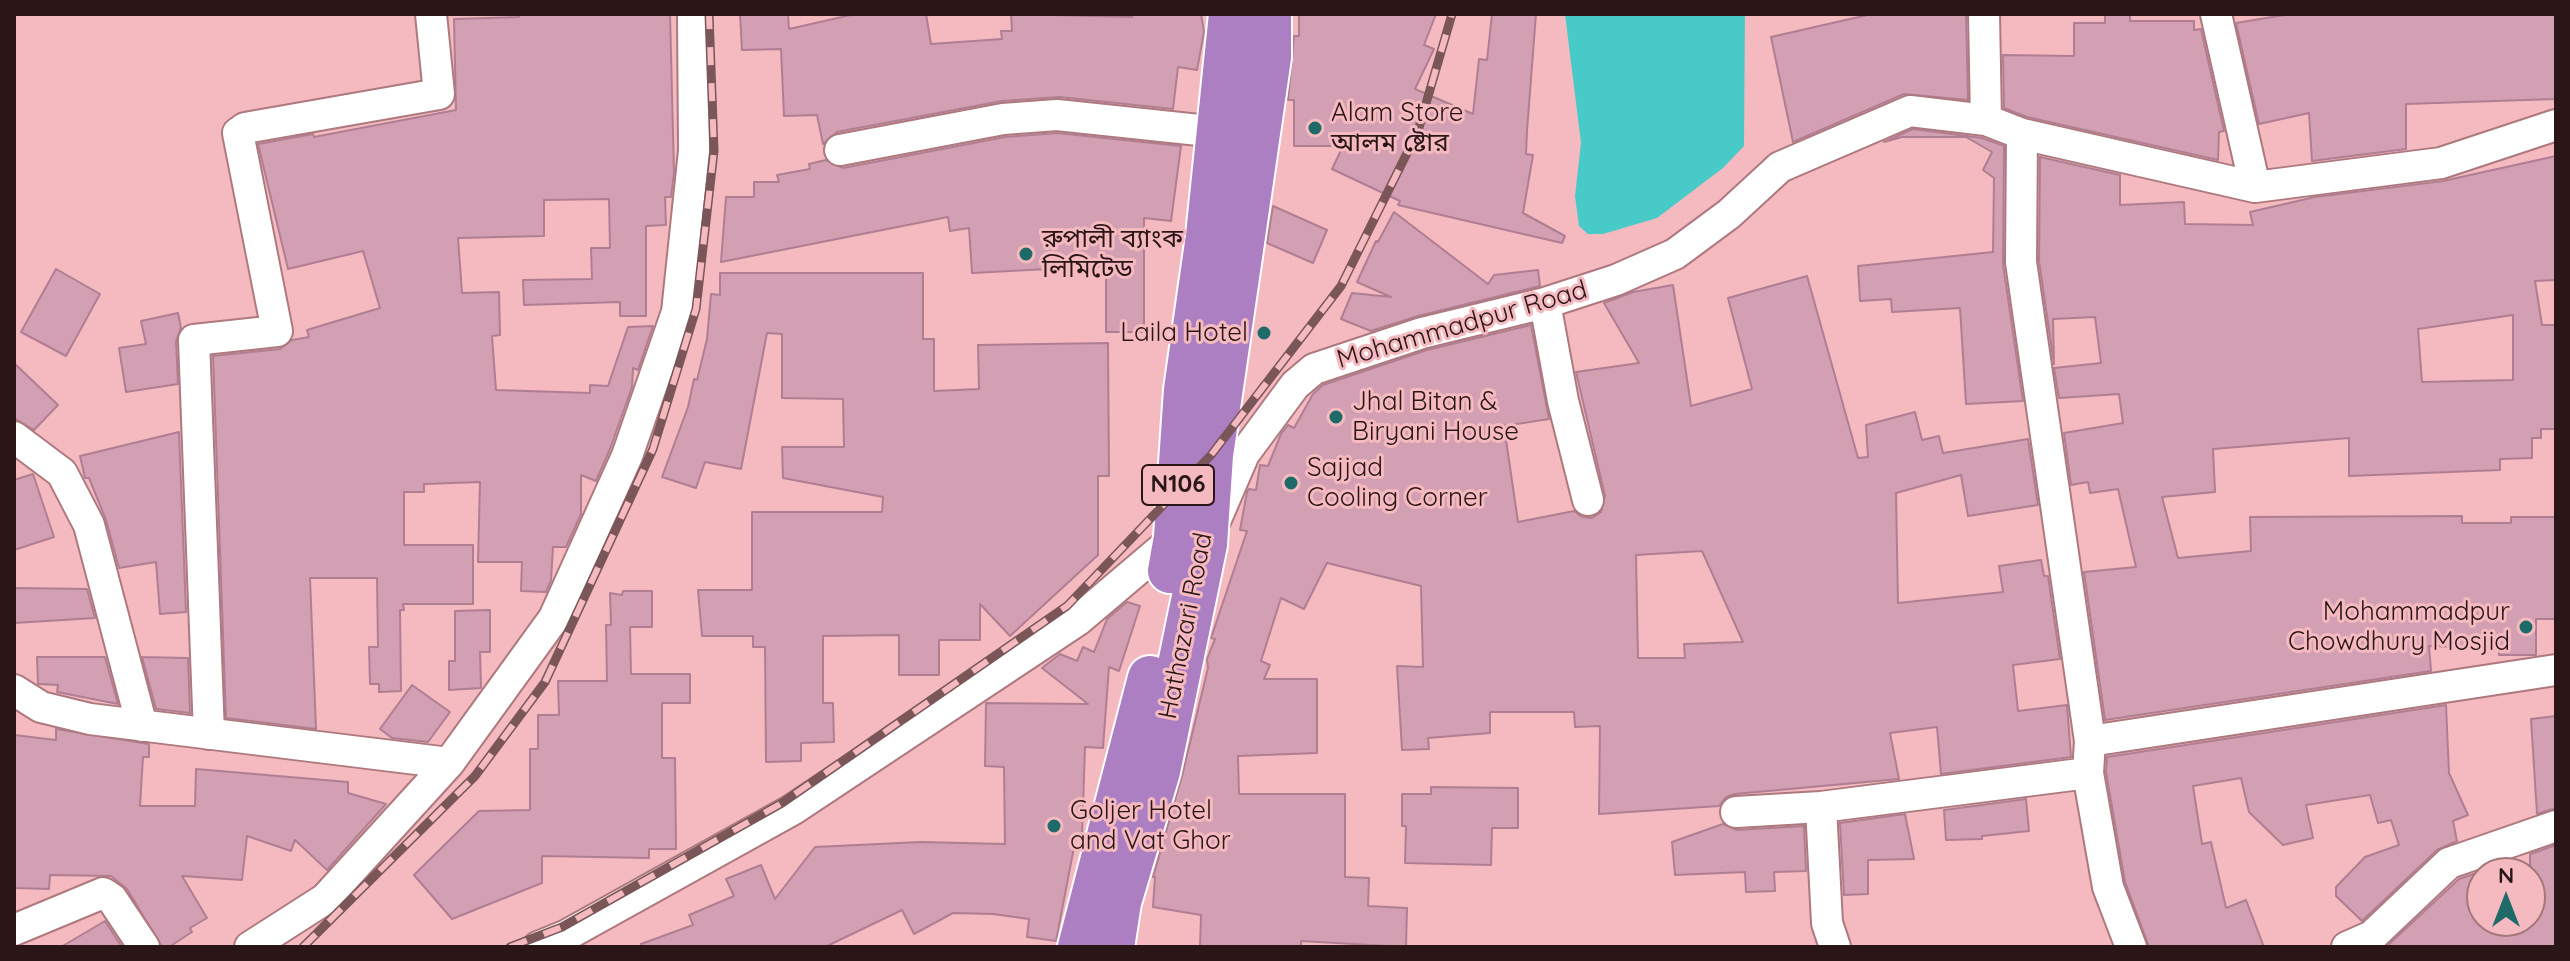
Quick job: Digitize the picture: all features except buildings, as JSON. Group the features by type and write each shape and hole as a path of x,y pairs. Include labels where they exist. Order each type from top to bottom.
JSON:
{"highway":[{"name":"Hathazari Road","path":"1112,947 1119,902 1158,771 1190,541 1186,390 1231,14"},
{"name":"Hathazari Road","path":"1080,947 1211,455 1269,57 1269,14"}],"street":[{"path":"209,734 194,340 277,331 238,133 245,128 439,94 431,14"},
{"path":"250,947 325,899 449,763 554,618 627,456 677,312 694,151 693,14"},
{"path":"1984,14 1986,120"},
{"path":"2216,14 2255,187 2441,163 2556,125"},
{"name":"Mohammadpur Road","path":"1190,541 1244,454 1295,385 1314,369 1422,333 1545,303 1616,280 1675,254 1729,214 1780,167 1910,111 1986,120 2022,134 2255,187"},
{"path":"840,150 1003,119 1057,115 1218,132"},
{"path":"2022,134 2021,262 2090,741 2088,773 2108,887 2131,947"},
{"path":"1545,303 1563,401 1588,500"},
{"path":"14,437 62,473 89,525 142,726"},
{"path":"556,943 792,810 1078,620 1190,541"},
{"path":"2090,741 2556,670"},
{"path":"14,690 41,707 90,719 449,763"},
{"path":"1736,812 1821,807 2088,773"},
{"path":"1821,807 1827,923 1835,947"},
{"path":"2366,943 2449,863 2556,826"},
{"path":"14,930 103,893 112,899 144,947"}],"water":[{"path":"1565,14 1745,14 1744,146 1723,168 1657,218 1603,234 1588,234 1579,226 1575,196 1581,143"}],"railway":[{"path":"303,947 475,776 545,682 653,449 696,309 714,151 709,14"},
{"path":"510,947 562,927 782,803 1067,606 1211,455 1341,286 1418,131 1452,14"}],"place":[{"name":"Alam Store আলম ষ্টোর","path":"1315,128"},
{"name":"রুপালী ব্যাংক লিমিটেড","path":"1026,254"},
{"name":"Laila Hotel","path":"1264,333"},
{"name":"Jhal Bitan & Biryani House","path":"1336,417"},
{"name":"Sajjad Cooling Corner","path":"1291,483"},
{"name":"Mohammadpur Chowdhury Mosjid","path":"2526,627"},
{"name":"Goljer Hotel and Vat Ghor","path":"1054,826"}]}
